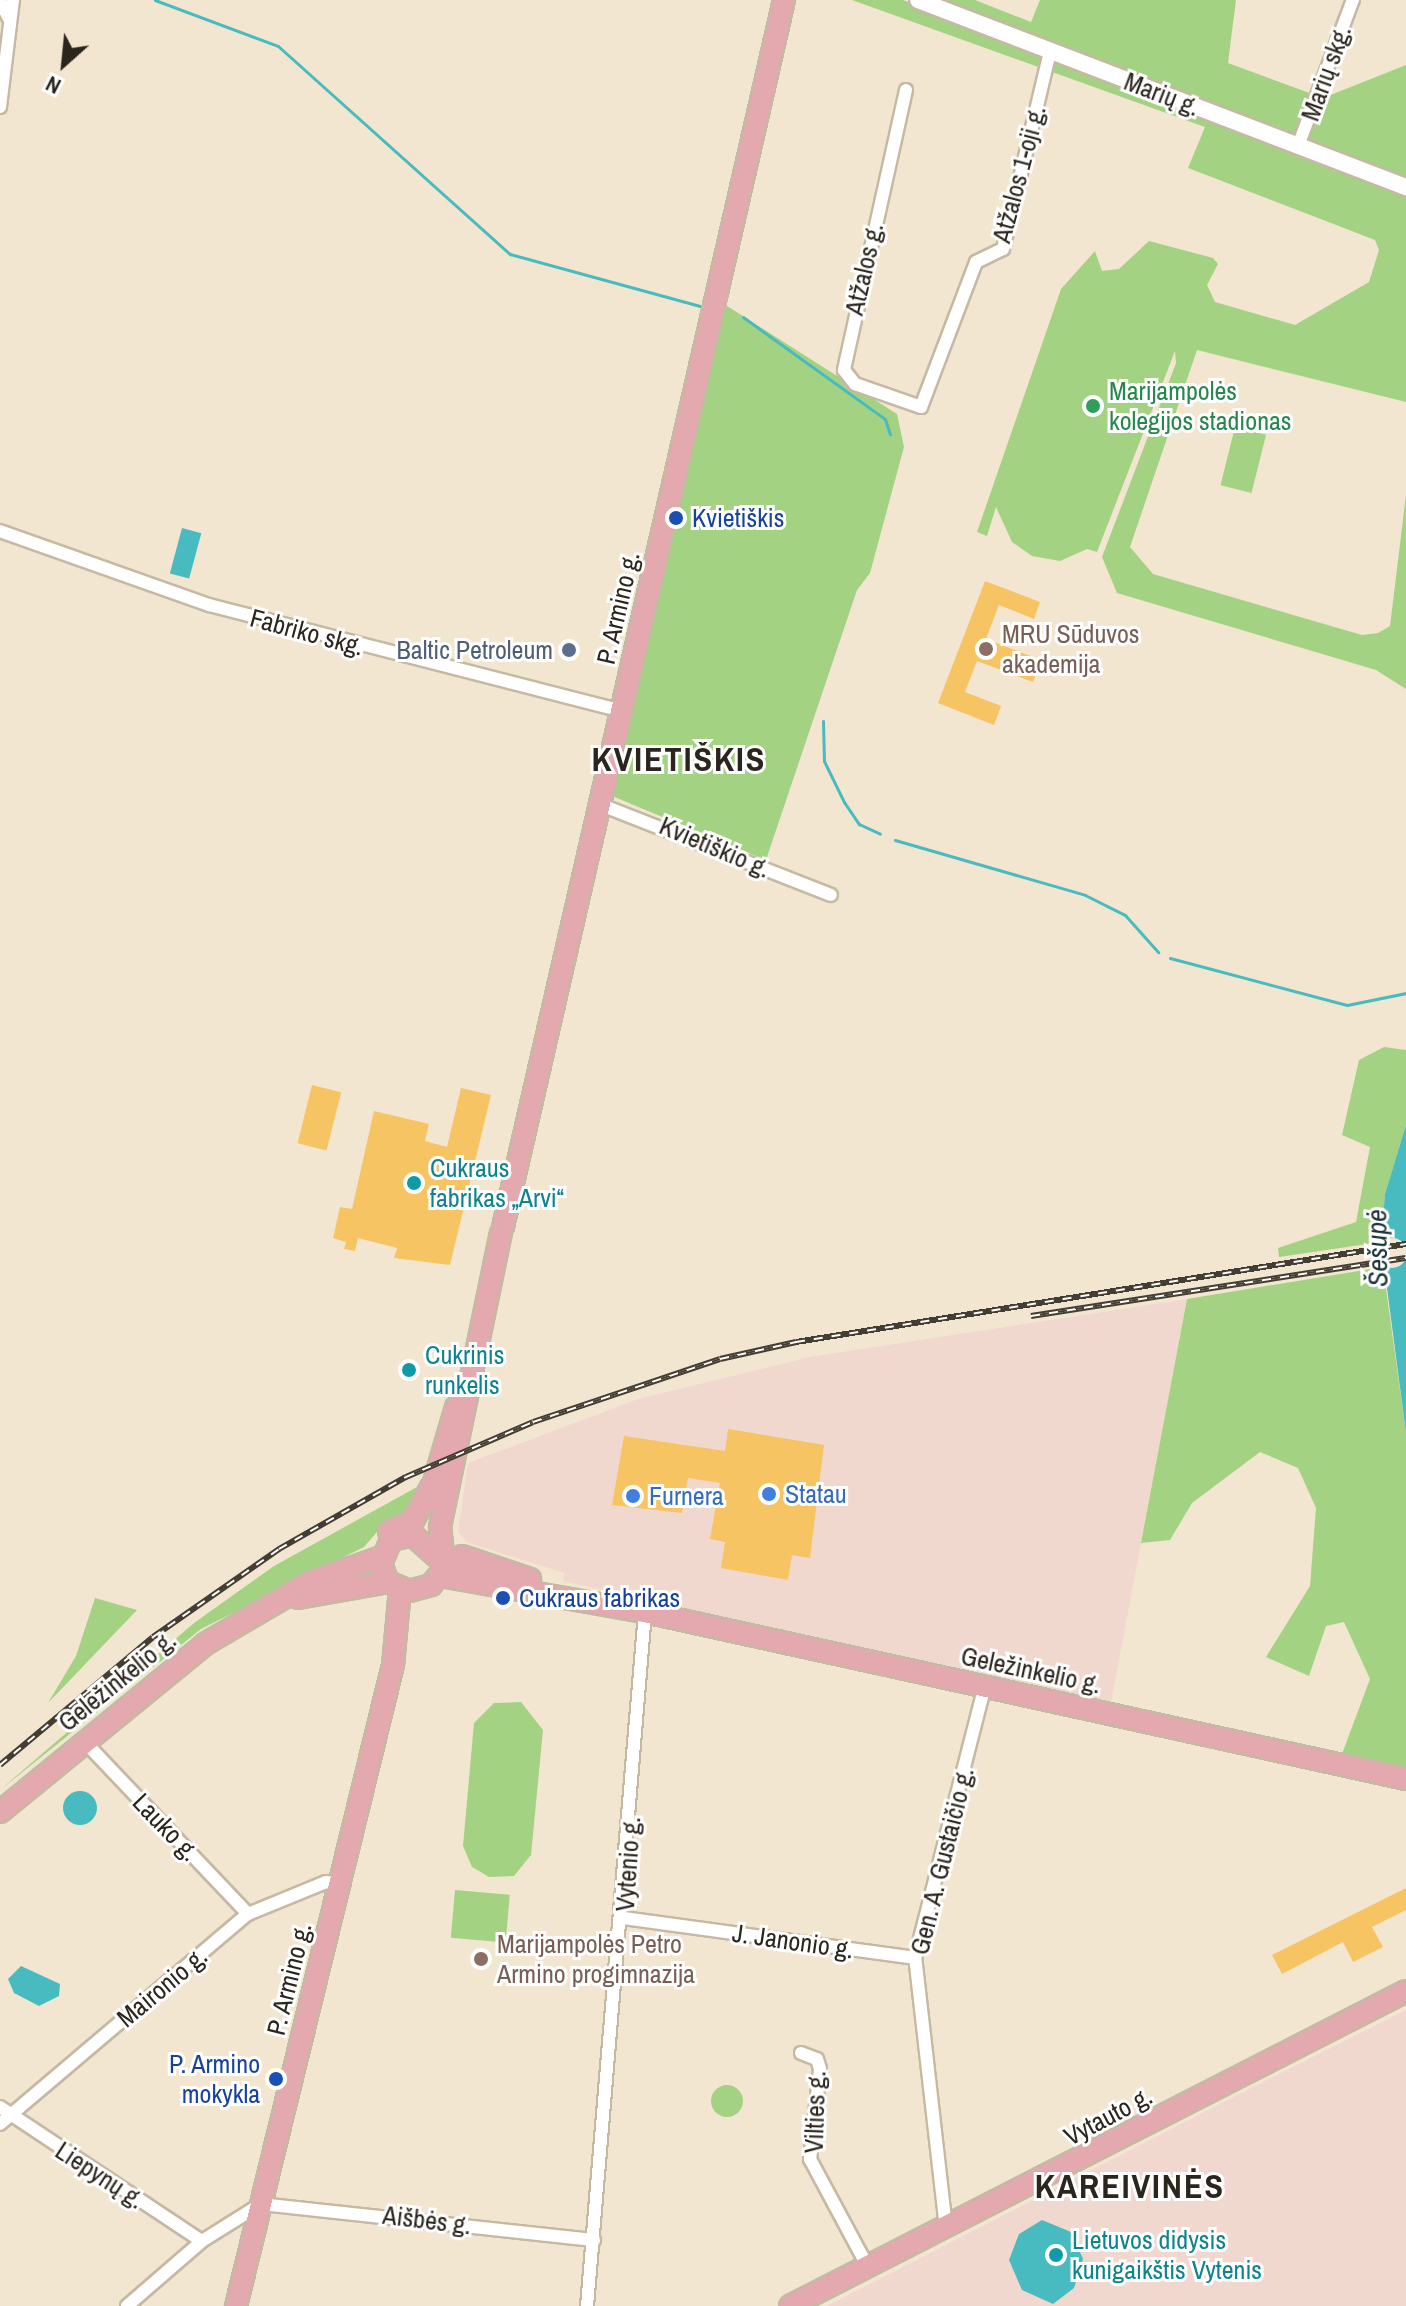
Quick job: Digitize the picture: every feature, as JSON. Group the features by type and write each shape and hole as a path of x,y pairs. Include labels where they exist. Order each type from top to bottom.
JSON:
{"main road":[{"name":"P. Armino g.","path":"236,2306 416,1566 439,1490 502,1230 784,0"},
{"name":"P. Armino g.","path":"416,1566 439,1490"},
{"path":"309,1589 365,1556 410,1522 439,1490"},
{"name":"Geležinkelio g.","path":"416,1566 645,1612 1406,1779"},
{"name":"Geležinkelio g.","path":"0,1812 83,1740 205,1644 309,1589 416,1566 514,1575 645,1612"},
{"name":"Vytauto g.","path":"790,2306 1406,1991"}],"street":[{"name":"Marių g.","path":"918,0 1406,187"},
{"name":"Marių skg.","path":"1298,146 1353,0"},
{"path":"0,107 5,7"},
{"name":"Atžalos 1-oji g.","path":"915,405 930,399 976,262 1003,249 1050,51"},
{"name":"Atžalos g.","path":"906,90 844,370 855,384 915,405"},
{"name":"Fabriko skg.","path":"0,531 209,605 621,711"},
{"name":"Kvietiškio g.","path":"599,804 831,895"},
{"name":"Vytenio g.","path":"587,2306 624,1918 645,1612"},
{"name":"Gen. A. Gustaičio g.","path":"946,2228 915,1958 985,1686"},
{"name":"Lauko g.","path":"83,1740 248,1914"},
{"name":"Maironio g.","path":"3,2116 248,1914 326,1882 339,1884"},
{"name":"J. Janonio g.","path":"624,1918 915,1958"},
{"name":"Vilties g.","path":"801,2053 817,2059 820,2069 810,2159 868,2267"},
{"name":"Liepynų g.","path":"3,2116 202,2241"},
{"path":"127,2306 202,2241 261,2204"},
{"name":"Aišbės g.","path":"261,2204 594,2240"}],"shaded area":[{"path":"1187,1299 1110,1708 563,1581 564,1573 466,1542 458,1531 468,1463 638,1399 810,1357"},
{"path":"1406,2010 1406,2306 827,2306 1251,2088"}],"green space":[{"path":"852,0 903,0 1406,193 1406,402 1197,350 1130,547 1153,574 1362,635 1378,633 1390,626 1406,495 1406,689 1376,670 1117,593 1102,557 1176,363 1175,351 1097,552 1087,549 1060,561 1032,556 1012,542 996,507 987,536 977,532 1061,289 1095,251 1102,271 1119,269 1149,241 1213,258 1218,264 1207,285 1215,302 1295,325 1369,282 1379,250 1375,240 1188,168 1205,127"},
{"path":"936,0 975,0 1031,22 1040,0 1236,0 1228,63 1323,98 1406,65 1406,180"},
{"path":"724,304 897,414 904,447 870,573 857,590 766,860 612,796"},
{"path":"1235,427 1266,435 1252,493 1220,485"},
{"path":"1384,1047 1406,1050 1406,1125 1385,1194 1381,1242 1279,1257 1278,1248 1356,1222 1370,1147 1342,1135 1359,1060"},
{"path":"1383,1267 1406,1433 1406,1771 1342,1754 1370,1679 1344,1622 1326,1626 1309,1676 1266,1657 1310,1586 1316,1508 1298,1468 1260,1452 1192,1503 1170,1540 1141,1543 1187,1299"},
{"path":"417,1487 408,1513 383,1525 364,1547 201,1629 0,1790 194,1623 274,1566"},
{"path":"95,1598 137,1610 48,1703 76,1656"},
{"path":"521,1702 543,1730 531,1855 514,1876 489,1877 472,1867 463,1846 474,1723 494,1703"},
{"path":"455,1890 510,1895 506,1943 451,1938"},
{"path":"727,2085 738,2090 743,2101 738,2112 727,2117 716,2112 711,2101 716,2090"}],"water":[{"path":"182,528 201,533 189,579 170,573"},
{"path":"1406,1125 1406,1433 1381,1242 1385,1194"},
{"path":"80,1791 92,1796 97,1808 92,1820 80,1825 68,1820 63,1808 68,1796"},
{"path":"21,1966 60,1984 59,1996 39,2006 14,1993 8,1979"},
{"path":"1042,2220 1071,2232 1083,2259 1074,2288 1053,2304 1022,2290 1009,2260 1019,2234"}],"pier":[{"path":"1392,1238 1398,1239 1406,1247 1406,1259 1398,1267 1392,1268 1386,1267 1378,1259 1377,1253 1378,1247 1386,1239"}],"building":[{"name":"MRU Sūduvos akademija","path":"985,581 1040,602 1034,619 999,605 986,639 1041,660 1033,682 977,661 965,692 1001,706 994,725 938,703"},
{"path":"312,1085 341,1092 327,1150 297,1143"},
{"name":"Cukraus fabrikas „Arvi“","path":"461,1088 491,1095 450,1265 394,1258 397,1248 358,1238 355,1251 344,1249 346,1242 333,1238 340,1207 352,1209 374,1111 429,1124 425,1141 447,1147"},
{"name":"Statau","path":"728,1429 824,1445 810,1558 792,1555 788,1580 721,1568 725,1542 710,1539 720,1483 688,1478 682,1513 612,1505 624,1436 725,1451"},
{"path":"1406,1888 1406,1910 1372,1927 1383,1947 1353,1962 1343,1942 1282,1974 1272,1955"}],"waterway":[{"path":"155,0 278,46 510,254 700,306"},
{"path":"743,317 885,419 890,434"},
{"path":"823,721 824,761 844,802 859,824 880,834"},
{"path":"895,840 1085,895 1125,915 1158,952"},
{"path":"1170,958 1347,1005 1406,993"}],"railway":[{"path":"0,1765 153,1637 279,1549 406,1477 533,1422 720,1359 796,1342 1406,1244"},
{"path":"1031,1316 1406,1258"}],"place":[{"name":"Marijampolės kolegijos stadionas","path":"1093,406"},
{"name":"Kvietiškis","path":"676,518"},
{"name":"MRU Sūduvos akademija","path":"986,649"},
{"name":"Baltic Petroleum","path":"569,650"},
{"name":"Cukraus fabrikas „Arvi“","path":"414,1183"},
{"name":"Cukrinis runkelis","path":"409,1370"},
{"name":"Statau","path":"769,1494"},
{"name":"Furnera","path":"633,1496"},
{"name":"Cukraus fabrikas","path":"503,1598"},
{"name":"Marijampolės Petro Armino progimnazija","path":"481,1959"},
{"name":"P. Armino mokykla","path":"276,2079"},
{"name":"Lietuvos didysis kunigaikštis Vytenis","path":"1056,2255"}],"district":[{"name":"KVIETIŠKIS","path":"679,760"},
{"name":"KAREIVINĖS","path":"1130,2187"}],"water label":[{"name":"Šešupė","path":"1377,1248"}]}
